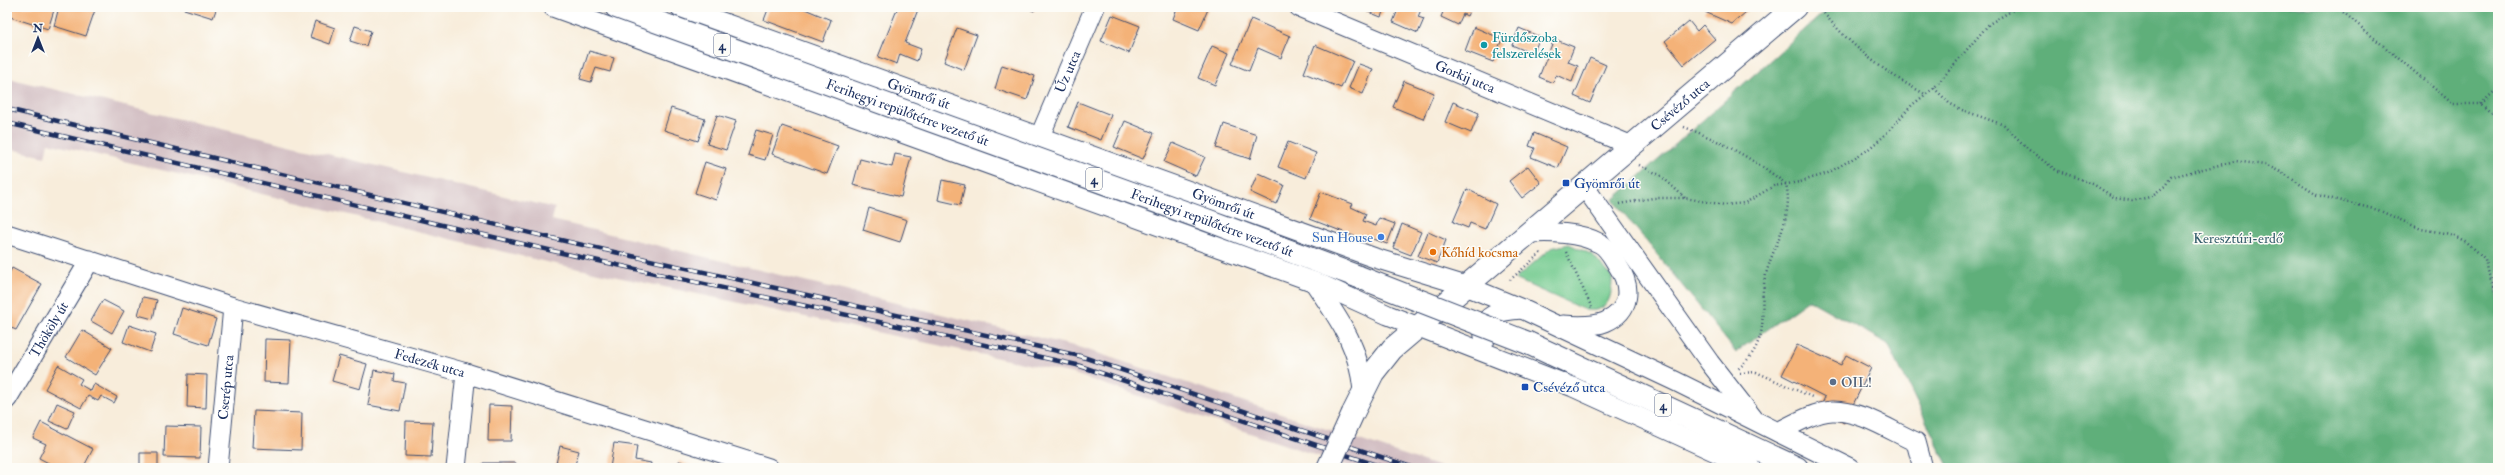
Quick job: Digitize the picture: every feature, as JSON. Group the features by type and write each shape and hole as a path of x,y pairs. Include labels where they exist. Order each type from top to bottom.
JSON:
{"main road":[{"name":"Ferihegyi repülőtérre vezető út","path":"616,7 1207,220 1359,277 1528,343 1798,468"},
{"name":"Csévéző utca","path":"1328,468 1363,390 1384,358 1419,326 1584,186 1634,155 1795,7"}],"street":[{"path":"553,7 1317,283 1503,360 1574,387 1751,468"},
{"name":"Gyömrői út","path":"680,7 1375,258 1466,286 1559,325 1850,468"},
{"name":"Úz utca","path":"1040,136 1095,7"},
{"name":"Gorkij utca","path":"1299,7 1634,155"},
{"name":"Gyömrői út","path":"1584,186 1710,363 1756,422"},
{"path":"1529,233 1571,234 1599,243 1605,247 1625,276 1628,284 1626,301 1621,310 1613,318 1604,322 1582,326 1559,325"},
{"name":"Fedezék utca","path":"7,234 233,307 466,373 769,468"},
{"path":"1317,283 1346,286 1377,295 1389,288 1393,277 1391,266 1375,258"},
{"name":"Thököly út","path":"7,399 90,260"},
{"path":"1317,283 1350,338 1360,368 1363,390"},
{"name":"Cserép utca","path":"218,468 233,307"},
{"path":"1503,360 1486,342 1483,334 1486,321 1493,314 1503,310 1522,309"},
{"path":"456,468 466,373"},
{"path":"1778,432 1810,417 1832,411 1856,415 1916,442 1923,468"}],"path":[{"path":"1818,7 1837,29 1872,61 1925,94"},
{"path":"1616,204 1653,198 1685,198 1725,205 1745,203 1774,186 1828,173 1866,151 1925,94 1934,88 1989,24 2018,7"},
{"path":"2337,7 2453,104 2481,104 2498,119"},
{"path":"1934,88 1949,103 1962,110 2004,125 2029,150 2056,170 2093,184 2103,192 2123,200 2150,197 2166,186 2172,177 2220,164 2235,161 2266,165 2281,172 2317,195 2378,210 2421,229 2450,234 2463,240 2485,259 2487,271 2498,294"},
{"path":"2481,104 2498,88"},
{"path":"1682,126 1732,147 1751,158 1786,184 1788,205 1784,225 1768,262 1763,285 1760,338 1749,359 1732,373 1756,372 1814,398"},
{"path":"1634,155 1660,175 1685,198"},
{"path":"1565,249 1595,316"},
{"path":"1510,280 1544,250"}],"shaded area":[{"path":"7,78 555,208 552,220 1082,348 1444,468 1354,468 1074,374 542,261 48,143 45,157 7,148"}],"green space":[{"name":"Keresztúri-erdő","path":"1830,7 2498,7 2498,468 1949,468 1888,344 1809,300 1736,352 1613,200"},
{"path":"1569,244 1593,255 1612,277 1611,291 1608,302 1599,309 1585,310 1515,279 1551,248"}],"building":[{"path":"7,7 55,7 48,29 7,16"},
{"path":"59,7 96,7 86,36 54,26"},
{"path":"184,7 217,7 213,18 184,9"},
{"path":"769,7 800,7 831,20 823,42 764,20"},
{"path":"898,7 919,7 905,43 921,49 917,61 900,54 897,64 878,57"},
{"path":"1024,7 1036,7 1034,11"},
{"path":"1167,7 1209,7 1199,30 1173,19 1176,11"},
{"path":"1356,7 1385,7 1381,17"},
{"path":"1399,7 1422,7 1418,17 1424,19 1418,33 1393,22"},
{"path":"1445,7 1471,7 1467,16 1463,14 1458,25 1441,17"},
{"path":"1707,7 1752,7 1732,24 1705,12"},
{"path":"1112,15 1140,26 1129,53 1101,41"},
{"path":"1251,19 1290,36 1281,58 1258,48 1249,71 1232,64"},
{"path":"315,21 335,28 330,44 310,37"},
{"path":"1689,21 1697,31 1703,25 1715,39 1684,65 1665,41"},
{"path":"355,26 371,31 366,46 350,41"},
{"name":"Fürdőszoba felszerelések","path":"1474,27 1502,39 1493,62 1465,51"},
{"path":"957,28 977,35 964,70 944,62"},
{"path":"1519,28 1540,37 1533,54 1512,45"},
{"path":"1554,39 1574,47 1568,62 1578,66 1572,82 1556,75 1553,83 1539,77"},
{"path":"1315,45 1353,61 1341,88 1304,73"},
{"path":"1212,46 1229,53 1215,85 1198,78"},
{"path":"589,51 614,58 610,72 596,68 591,82 580,79"},
{"path":"1590,58 1606,65 1590,103 1574,96"},
{"path":"1359,64 1373,69 1363,94 1349,88"},
{"path":"1002,65 1035,76 1027,100 995,89"},
{"path":"1404,81 1434,93 1423,119 1393,107"},
{"path":"1078,102 1111,115 1101,140 1068,127"},
{"path":"1453,102 1479,113 1471,133 1445,122"},
{"path":"671,108 705,119 698,141 664,130"},
{"path":"717,115 736,121 726,150 707,144"},
{"path":"1125,121 1154,133 1143,159 1114,147"},
{"path":"1224,124 1257,135 1250,159 1216,148"},
{"path":"782,126 838,146 827,174 772,154"},
{"path":"756,130 773,135 765,160 748,155"},
{"path":"1534,133 1567,147 1558,168 1531,157 1535,148 1529,146"},
{"path":"1288,142 1316,153 1306,178 1278,167"},
{"path":"1173,143 1205,157 1196,176 1164,162"},
{"path":"895,154 911,157 901,197 853,185 860,159 892,167"},
{"path":"705,162 726,169 716,200 695,193"},
{"path":"1528,166 1541,183 1522,198 1509,181"},
{"path":"1258,173 1284,185 1276,204 1250,192"},
{"path":"942,180 965,185 960,205 938,200"},
{"path":"1467,189 1496,204 1485,229 1470,223 1468,228 1453,222"},
{"path":"1321,192 1353,204 1351,207 1366,214 1363,221 1376,226 1379,218 1395,224 1387,244 1371,238 1369,242 1310,219"},
{"path":"869,208 907,220 900,242 863,230"},
{"path":"1402,224 1421,232 1411,255 1393,248"},
{"path":"1428,232 1446,240 1437,263 1418,256"},
{"path":"12,268 42,284 16,330 7,326 7,277"},
{"path":"143,297 157,300 153,319 138,315"},
{"path":"103,300 124,311 112,333 91,321"},
{"path":"182,308 216,319 208,345 174,334"},
{"path":"129,325 156,334 150,352 123,342"},
{"path":"82,330 112,348 95,375 66,357"},
{"path":"265,339 291,340 289,383 264,382"},
{"path":"1797,345 1841,365 1846,355 1871,368 1844,423 1819,410 1825,397 1782,375"},
{"path":"339,356 367,364 360,389 332,381"},
{"path":"58,365 82,379 79,384 91,391 94,384 117,397 114,403 101,396 98,401 88,396 81,408 45,389"},
{"path":"374,370 395,374 394,381 405,383 400,411 368,405"},
{"path":"188,374 207,375 206,408 187,407"},
{"path":"57,403 75,411 67,429 49,421"},
{"path":"489,405 512,406 511,441 488,441"},
{"path":"254,411 302,413 301,450 252,448"},
{"path":"406,421 433,422 431,457 405,456"},
{"path":"41,422 93,449 83,468 58,468 39,458 46,444 33,438"},
{"path":"165,426 201,427 200,458 164,457"},
{"path":"614,443 637,446 635,460 651,463 650,468 610,468"},
{"path":"560,446 579,451 574,468 555,468"},
{"path":"140,453 158,453 158,468 140,468"},
{"path":"679,461 694,466 693,468 677,468"},
{"path":"483,463 516,463 516,468 483,468"}],"railway":[{"path":"7,109 556,239 1080,356 1414,468"},
{"path":"7,123 553,251 1077,365 1385,468"}],"place":[{"name":"Fürdőszoba felszerelések","path":"1484,45"},
{"name":"Gyömrői út","path":"1566,183"},
{"name":"Sun House","path":"1381,237"},
{"name":"Kőhíd kocsma","path":"1433,252"},
{"name":"OIL!","path":"1833,382"},
{"name":"Csévéző utca","path":"1525,387"}]}
